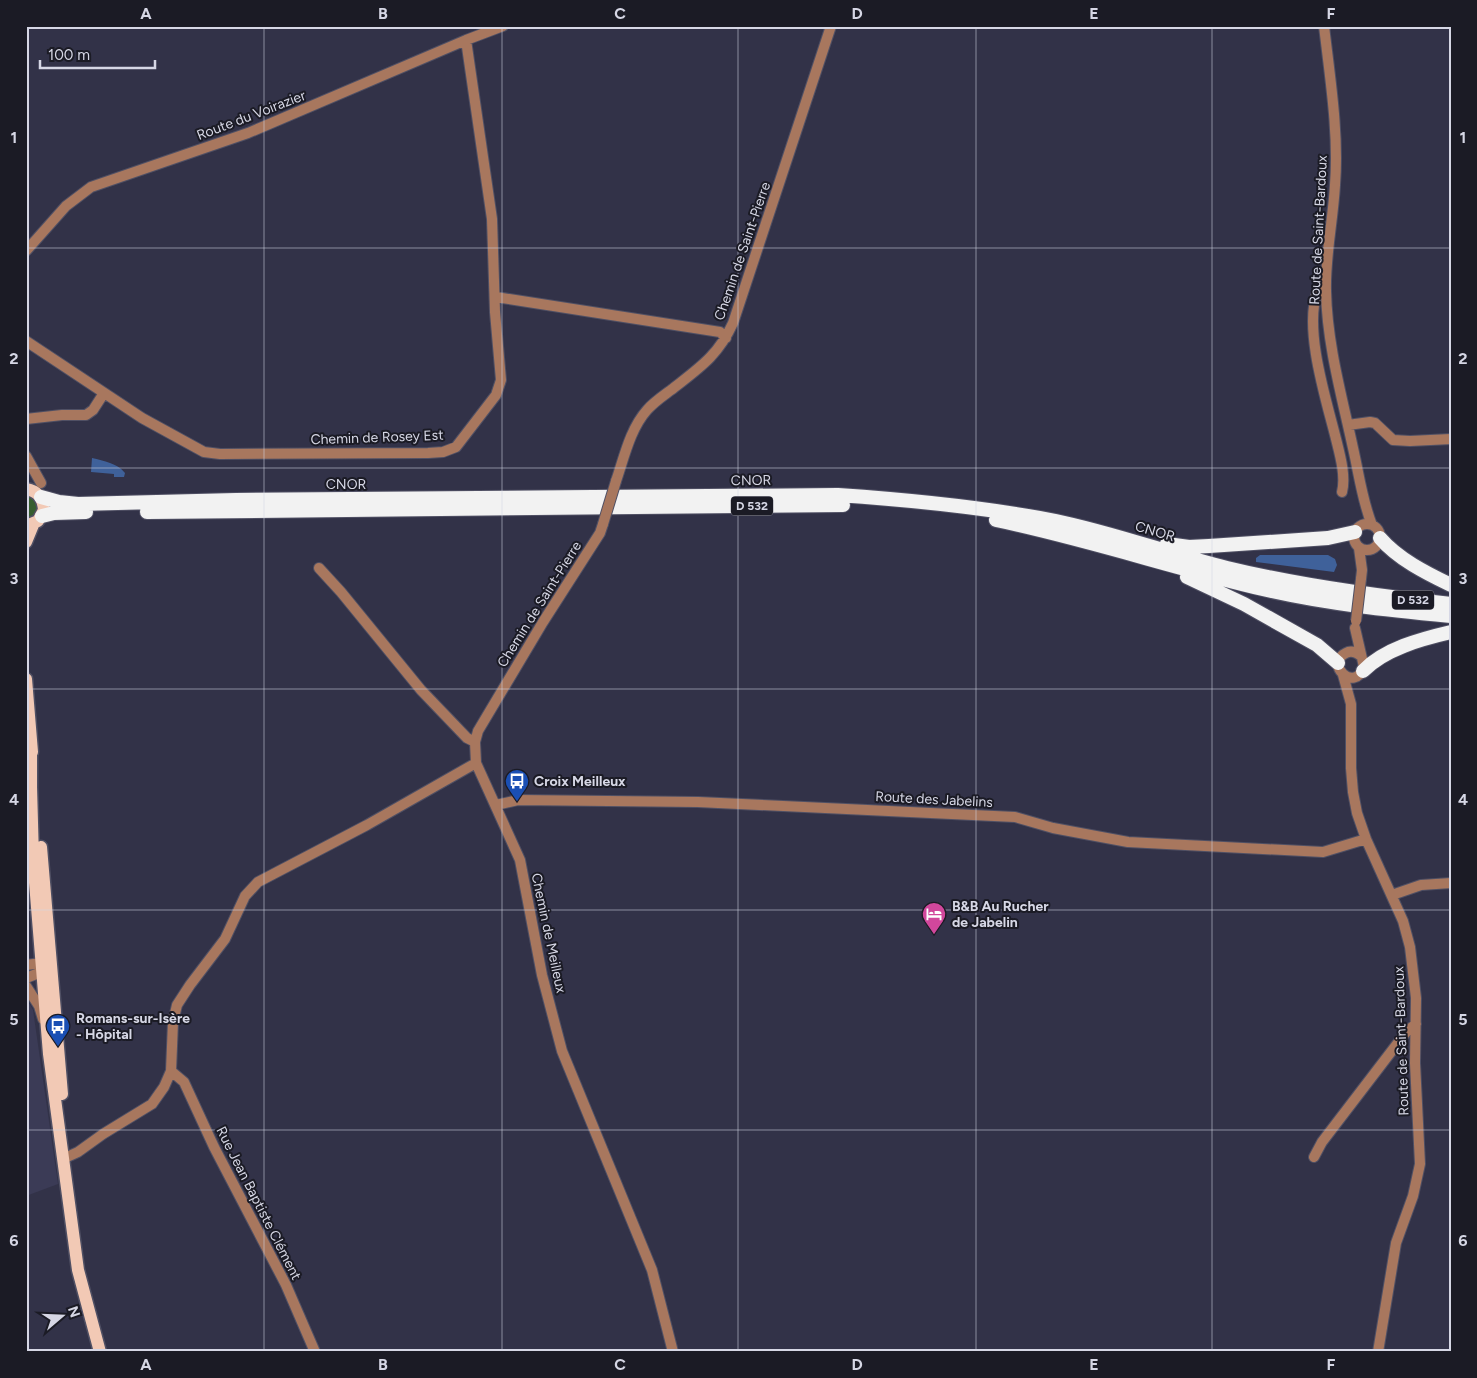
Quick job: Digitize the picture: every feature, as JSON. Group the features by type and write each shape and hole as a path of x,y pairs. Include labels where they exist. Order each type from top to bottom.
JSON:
{"highway":[{"name":"CNOR","path":"33,488 59,502 78,504 236,500 838,496 951,504 1056,521 1270,578 1375,596 1451,604"},
{"name":"CNOR","path":"34,522 54,514 79,512 839,505 922,511 996,520 1102,546 1223,580 1294,596 1376,609 1451,616"},
{"path":"1056,521 1189,547 1328,538 1357,530"},
{"path":"1380,538 1388,547 1403,558 1451,585"},
{"path":"1102,546 1198,582 1244,604 1321,648 1342,664"},
{"path":"1360,673 1381,656 1451,632"}],"main road":[{"path":"26,542 34,522 44,510 33,488"},
{"path":"26,679 55,1002 67,1157 67,1188"},
{"path":"31,746 30,787 33,858 49,1054 78,1270 100,1352"}],"street":[{"name":"Route du Voirazier","path":"26,251 66,206 91,187 248,133 503,26"},
{"name":"Chemin de Saint-Pierre","path":"474,742 478,731 543,622 600,532 632,436 647,410 706,363 726,338 737,314 831,26"},
{"name":"Route de Saint-Bardoux","path":"1324,26 1335,140 1336,184 1327,263 1326,290 1330,336 1362,492 1372,525"},
{"name":"Chemin de Rosey Est","path":"26,341 142,418 210,453 443,452 456,447 498,391 501,380 495,312 492,219 466,40"},
{"path":"1326,290 1318,292 1315,300 1314,328 1320,375 1340,458 1342,492"},
{"path":"496,297 720,332 726,338"},
{"path":"26,419 62,415 86,415 93,410 104,393"},
{"path":"1348,425 1375,423 1393,440 1451,439"},
{"path":"26,456 33,488"},
{"name":"Route de Saint-Bardoux","path":"1357,530 1362,492"},
{"path":"1368,524 1378,530 1380,538 1377,546 1365,549 1355,540 1357,530 1368,524"},
{"path":"1342,664 1356,625 1365,549"},
{"path":"319,568 421,690 467,738 474,742"},
{"path":"1342,664 1351,677 1360,673 1364,663 1356,625"},
{"path":"1342,664 1353,652 1361,656"},
{"name":"Route de Saint-Bardoux","path":"1342,664 1351,704 1353,792 1357,813 1366,839 1403,921 1410,947 1414,974 1415,1063 1420,1164 1413,1196 1396,1243 1378,1352"},
{"name":"Route de Saint-Bardoux","path":"1351,704 1360,673"},
{"name":"Chemin de Meilleux","path":"474,742 476,763 520,860 542,974 562,1050 652,1270 673,1352"},
{"path":"67,1157 78,1152 152,1104 164,1087 171,1071 173,1022 177,1005 225,939 245,896 258,882 367,825 476,763"},
{"name":"Route des Jabelins","path":"496,805 518,800 698,802 1015,817 1053,828 1128,842 1323,852 1366,839"},
{"path":"1392,895 1421,885 1451,883"},
{"path":"26,978 42,966 50,950"},
{"path":"26,965 42,966"},
{"path":"42,966 55,1002"},
{"path":"26,986 42,1014 49,1054"},
{"path":"1314,1157 1322,1142 1406,1031 1416,1024"},
{"name":"Rue Jean Baptiste Clément","path":"171,1071 184,1082 214,1147 286,1285 316,1352"}],"shaded area":[{"path":"26,998 33,1010 58,1184 26,1196"}],"green space":[{"path":"26,495 34,500 37,507 36,513 26,520"}],"water":[{"path":"92,458 118,467 125,473 124,477 91,472"},
{"path":"1260,555 1328,555 1335,559 1337,565 1334,572 1256,562 1256,558"}],"place":[{"name":"Croix Meilleux","path":"517,802"},
{"name":"B&B Au Rucher de Jabelin","path":"934,935"},
{"name":"Romans-sur-Isère - Hôpital","path":"58,1047"}]}
